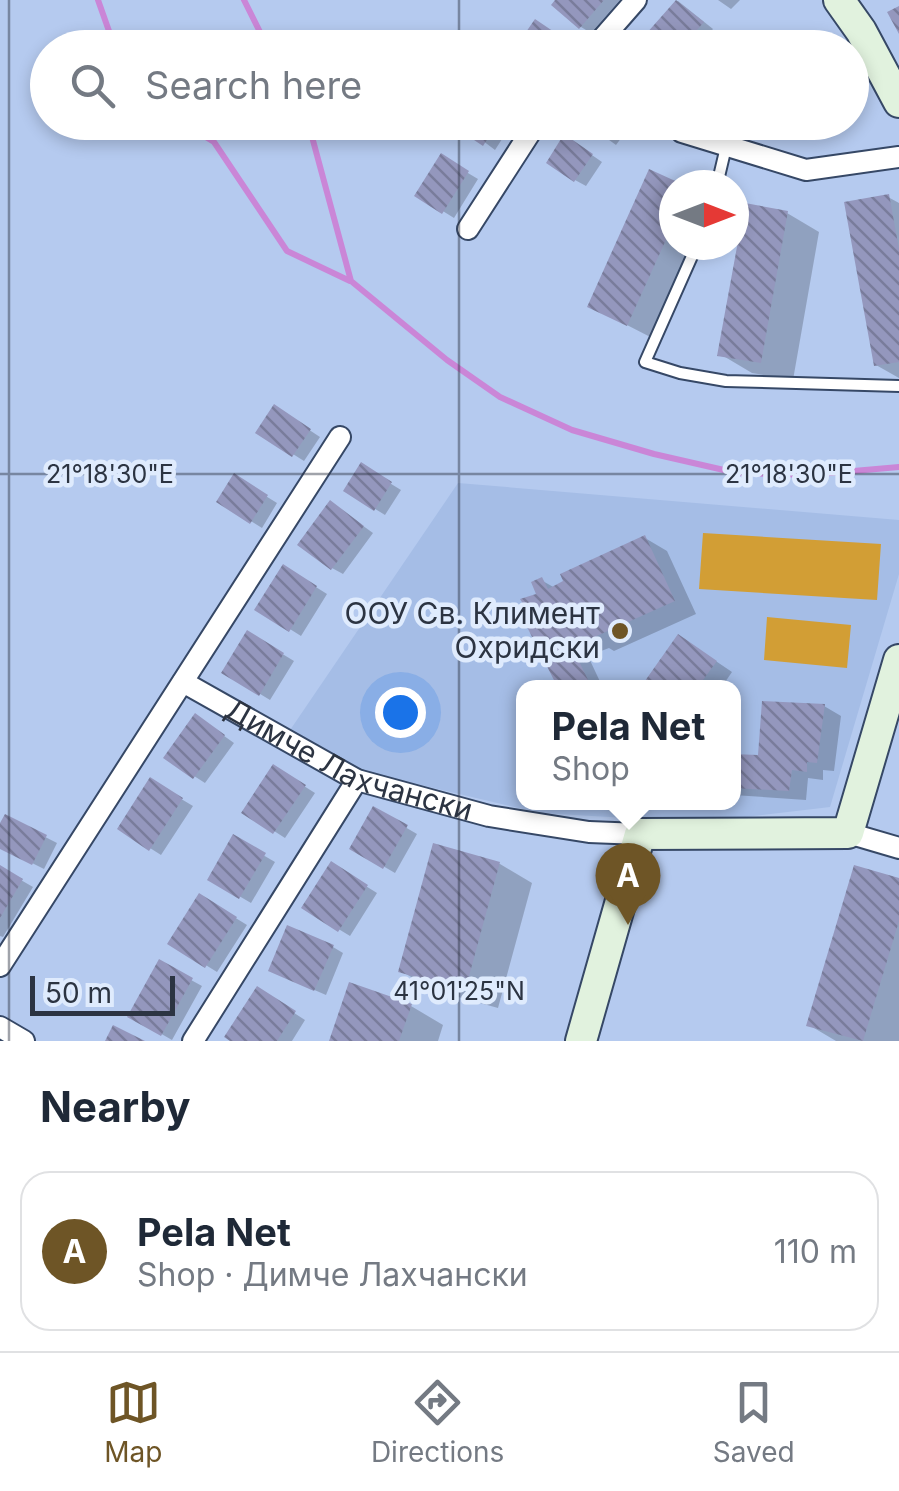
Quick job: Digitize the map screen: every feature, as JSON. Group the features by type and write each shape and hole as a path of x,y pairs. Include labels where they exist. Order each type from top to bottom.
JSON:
{"street":[{"path":"610,30 636,0"},
{"path":"839,0 860,30"},
{"path":"869,46 899,102"},
{"path":"468,229 525,140"},
{"path":"705,140 806,170 899,158"},
{"path":"0,966 340,436"},
{"path":"848,833 899,660"},
{"name":"Димче Лахчански","path":"183,682 357,780 489,816 589,832 848,833 899,848"},
{"path":"193,1041 357,780"},
{"path":"581,1041 640,834"},
{"path":"0,1027 24,1041"}],"lane":[{"path":"721,170 726,147"},
{"path":"690,260 645,362 680,374 726,381 899,386"}],"shaded area":[{"name":"ООУ Св. Климент Охридски","path":"458,483 899,520 899,574 830,807 745,817 644,819 527,810 741,810 741,680 516,680 516,807 370,773 284,739"},
{"path":"703,533 881,544 877,600 699,589"},
{"path":"767,617 851,625 847,668 764,660"}],"building":[{"path":"555,0 604,0 579,29 551,5"},
{"path":"676,0 704,22 697,30 649,30"},
{"path":"899,6 899,34 887,12"},
{"path":"535,19 551,30 527,30"},
{"path":"560,140 573,140 593,154 574,182 546,163"},
{"path":"441,153 469,171 442,214 414,196"},
{"path":"649,169 659,174 659,255 627,326 587,307"},
{"path":"889,194 899,249 899,362 874,366 844,202"},
{"path":"749,204 788,211 761,363 717,356 735,260 749,260"},
{"path":"274,404 311,429 292,457 255,433"},
{"path":"361,462 392,482 374,511 343,491"},
{"path":"234,473 268,495 250,524 216,502"},
{"path":"330,500 364,526 331,570 297,545"},
{"path":"645,535 675,601 572,647 588,680 554,680 527,627 534,621 520,599 536,594 531,582 542,577 548,589 563,581 560,574"},
{"path":"283,564 317,586 289,632 254,610"},
{"path":"247,630 284,653 259,696 221,673"},
{"path":"678,634 717,661 703,680 646,680"},
{"path":"762,701 825,704 817,763 807,762 807,772 792,770 789,791 741,788 741,754 758,755"},
{"path":"195,713 225,735 193,779 163,758"},
{"path":"273,764 306,785 273,834 241,813"},
{"path":"150,777 183,798 149,851 117,829"},
{"path":"373,806 408,825 383,869 349,849"},
{"path":"5,814 47,835 32,865 0,849 0,823"},
{"path":"233,834 266,853 239,899 207,880"},
{"path":"433,843 500,862 465,991 398,972"},
{"path":"331,861 368,885 338,932 301,908"},
{"path":"0,865 23,879 0,918"},
{"path":"854,865 899,878 899,921 863,1041 806,1026"},
{"path":"199,893 237,917 205,968 167,944"},
{"path":"287,925 334,945 314,991 268,971"},
{"path":"159,959 193,978 161,1036 127,1017"},
{"path":"349,982 412,1004 399,1041 329,1041"},
{"path":"257,986 296,1011 277,1041 230,1041 224,1037"},
{"path":"113,1025 145,1041 105,1041"}],"waterway":[{"path":"98,0 109,30"},
{"path":"244,0 259,30"},
{"path":"211,140 287,251 350,281"},
{"path":"313,140 351,281 447,360 500,397 572,430 737,473 808,475 899,467"}],"place":[{"name":"ООУ Св. Климент Охридски","path":"620,631"},
{"name":"Pela Net","path":"628,925"}]}
